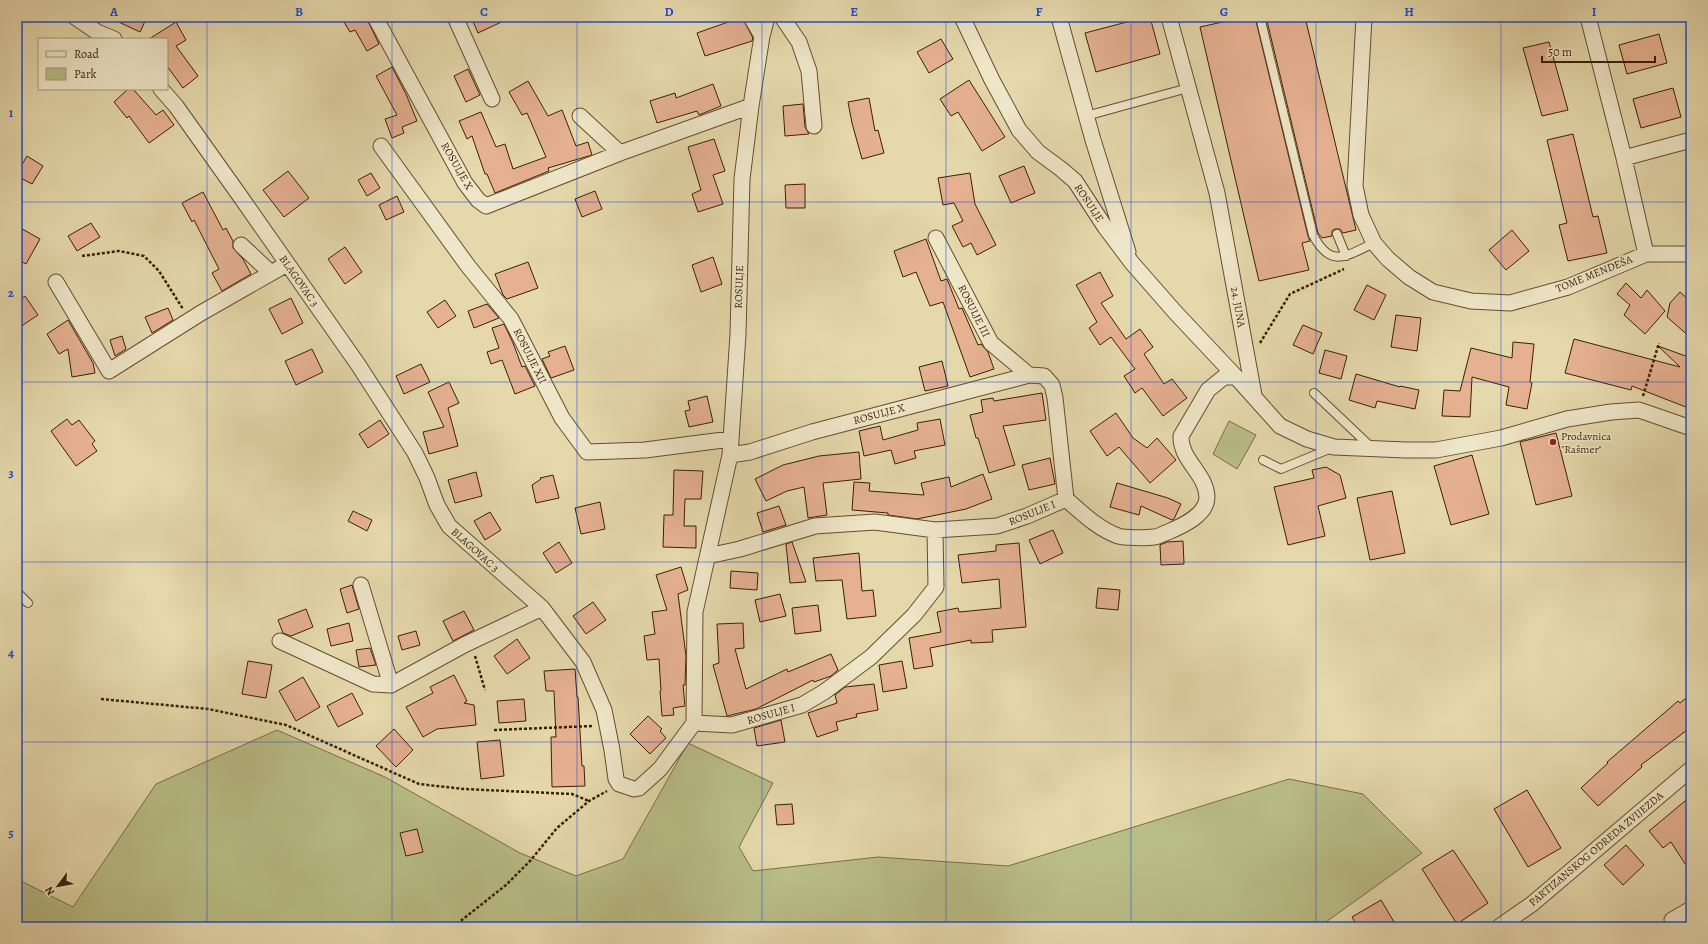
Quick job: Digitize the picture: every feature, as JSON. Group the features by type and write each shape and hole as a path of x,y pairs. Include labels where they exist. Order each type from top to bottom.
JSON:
{"street":[{"path":"75,17 97,32 112,38"},
{"name":"ROSULJE X","path":"375,17 465,183 478,200 486,206 620,152 751,106"},
{"path":"455,17 492,99"},
{"path":"752,17 762,36"},
{"name":"ROSULJE","path":"708,556 730,455 738,334 742,178 751,106 762,36 767,17"},
{"path":"782,17 799,42 809,71 814,126"},
{"name":"ROSULJE","path":"962,17 992,80 1019,130 1038,152 1061,168 1075,181 1105,227 1132,263 1175,312 1236,377"},
{"path":"1058,17 1086,116 1132,263"},
{"name":"24. JUNA","path":"1169,17 1217,193 1254,395"},
{"path":"1364,17 1355,186 1361,215 1374,243"},
{"name":"TOME MENDEŠA","path":"1588,17 1624,158 1646,254"},
{"name":"BLAGOVAC 3","path":"162,90 176,106 359,366 415,453 427,478 437,505 449,526 542,608 584,662 604,710 616,779 619,784"},
{"path":"580,116 620,152"},
{"path":"1624,158 1691,140"},
{"name":"ROSULJE XII","path":"381,146 468,266 511,320 562,418 587,452 645,450 731,440"},
{"name":"ROSULJE III","path":"936,238 991,343 1029,375 1044,376 1052,385 1055,398 1066,499"},
{"name":"TOME MENDEŠA","path":"1374,243 1388,259 1409,277 1433,292 1470,302 1510,303 1568,287 1646,254 1691,254"},
{"path":"241,245 271,273"},
{"path":"56,282 109,370 195,317 287,264"},
{"name":"ROSULJE X","path":"730,455 750,452 812,432 1029,375"},
{"name":"ROSULJE I","path":"708,556 740,549 816,526 875,522 936,530 997,526 1027,516 1066,499 1095,524 1119,537 1155,537 1189,522 1206,505 1207,496 1203,481 1189,462 1180,443 1180,436 1208,390 1224,377 1236,377"},
{"path":"1236,377 1254,395 1280,426 1307,440 1334,447 1436,450 1501,438 1567,420 1611,412 1639,410 1691,428"},
{"name":"ROSULJE I","path":"694,724 732,725 802,705 824,692 871,657 914,615 936,587 936,530"},
{"path":"619,784 629,788 640,788 660,769 694,724 695,612 708,556"},
{"path":"361,585 391,685"},
{"path":"280,641 372,684 391,685 471,642 542,608"},
{"name":"PARTIZANSKOG ODREDA ZVIJEZDA","path":"1499,927 1532,904 1691,769"},
{"path":"1672,920 1691,909"}],"lane":[{"path":"1260,17 1313,235 1319,246 1326,254 1335,256 1346,256 1374,243"},
{"path":"1086,116 1188,88"},
{"path":"1337,234 1346,256"},
{"path":"1314,393 1372,448"},
{"path":"1263,460 1281,469 1334,447"},
{"path":"17,592 28,603"}],"path":[{"path":"82,256 119,251 144,256 159,271 187,316 195,317"},
{"path":"1259,345 1290,294 1346,268"},
{"path":"1639,410 1659,343"},
{"path":"471,642 485,690"},
{"path":"101,699 208,709 286,724 419,784 464,789 572,794 589,801"},
{"path":"494,730 607,726"},
{"path":"453,927 506,885 530,861 557,828 589,801 619,784"}],"green space":[{"path":"1229,421 1256,435 1237,469 1213,454"},
{"path":"277,730 385,777 520,853 576,876 623,859 688,743 773,783 739,847 753,871 878,857 1008,866 1289,779 1363,794 1422,853 1319,927 17,927 17,879 73,907 156,784"}],"building":[{"path":"108,17 147,17 140,32"},
{"path":"341,17 366,17 379,44 367,51 355,30 350,32"},
{"path":"471,17 512,17 478,33"},
{"path":"730,17 742,17 753,38 752,41 705,56 697,33 731,21"},
{"path":"1150,17 1160,54 1096,72 1085,33"},
{"path":"1245,17 1255,17 1310,241 1302,243 1309,270 1259,281 1200,27"},
{"path":"1266,17 1305,17 1356,230 1343,233 1340,229 1335,229 1332,231 1332,236 1322,238 1318,233"},
{"path":"176,22 186,40 176,46 198,76 183,88 168,67 168,38 151,38"},
{"path":"1659,34 1667,63 1627,74 1619,45"},
{"path":"941,39 953,59 929,73 917,52"},
{"path":"1549,42 1568,110 1542,116 1523,48"},
{"path":"392,67 406,94 417,121 402,127 404,133 392,138 385,119 397,115 376,76"},
{"path":"468,69 480,95 466,102 454,76"},
{"path":"969,80 1005,137 982,151 958,112 951,116 940,99"},
{"path":"528,81 548,116 562,110 576,146 588,142 592,155 548,168 549,171 495,193 487,174 485,174 472,136 467,139 459,121 481,112 496,147 505,144 513,169 546,157 527,113 522,115 509,92"},
{"path":"713,84 721,106 699,115 697,111 657,123 650,101 675,93 676,98"},
{"path":"1673,88 1681,117 1641,128 1633,99"},
{"path":"127,90 134,90 156,115 163,110 174,125 149,143 129,116 127,118 114,102"},
{"path":"869,98 875,131 878,130 884,153 862,159 848,102"},
{"path":"803,104 805,127 809,134 785,136 783,106"},
{"path":"1573,134 1593,217 1598,216 1607,253 1568,261 1559,225 1567,223 1547,140"},
{"path":"714,139 725,171 713,175 723,204 698,212 692,194 701,190 688,147"},
{"path":"27,156 43,166 32,184 17,176 17,173"},
{"path":"1024,166 1035,193 1011,203 999,176"},
{"path":"288,171 309,198 284,217 263,190"},
{"path":"371,173 380,188 367,196 358,180"},
{"path":"970,173 975,204 996,245 977,255 971,243 963,247 952,226 963,221 954,203 943,205 938,178"},
{"path":"805,184 805,208 786,208 785,185"},
{"path":"595,191 602,209 582,217 575,199"},
{"path":"203,192 223,230 226,228 233,241 233,248 243,259 251,274 222,291 212,273 219,269 194,220 192,222 182,203"},
{"path":"397,196 404,212 386,220 379,205"},
{"path":"91,223 100,237 77,251 68,236"},
{"path":"17,226 40,239 26,264 17,259"},
{"path":"1512,230 1529,251 1506,270 1489,250"},
{"path":"926,239 941,281 947,279 959,309 962,308 978,345 981,344 988,352 994,369 970,377 943,302 930,306 916,272 903,277 894,251"},
{"path":"345,247 362,272 345,284 328,259"},
{"path":"713,257 722,284 701,292 692,265"},
{"path":"528,262 538,288 507,299 503,295 495,274"},
{"path":"1100,272 1113,296 1101,303 1126,339 1140,329 1153,347 1144,354 1164,384 1172,379 1187,398 1163,416 1142,388 1135,393 1124,376 1135,369 1111,337 1100,345 1089,328 1097,322 1076,285"},
{"path":"1626,283 1641,298 1647,290 1665,311 1645,334 1624,315 1630,305 1617,294"},
{"path":"1367,285 1386,295 1374,320 1354,310"},
{"path":"1680,292 1691,302 1691,338 1667,317 1670,303"},
{"path":"25,296 38,315 17,329 17,302"},
{"path":"291,298 303,323 282,334 269,309"},
{"path":"445,300 456,316 438,328 427,312"},
{"path":"487,304 499,318 474,328 468,311"},
{"path":"168,308 173,320 152,333 145,317"},
{"path":"1396,315 1421,318 1417,351 1391,347"},
{"path":"68,320 93,363 95,373 72,377 68,349 59,354 47,334"},
{"path":"504,324 522,367 525,366 535,386 515,394 502,360 491,364 487,352 499,348 492,328"},
{"path":"1303,325 1322,333 1313,354 1293,345"},
{"path":"122,336 126,349 115,356 110,340"},
{"path":"1574,339 1680,367 1658,346 1691,358 1691,409 1632,386 1631,390 1565,373"},
{"path":"1513,342 1534,344 1530,382 1532,383 1527,409 1506,405 1509,387 1472,377 1470,417 1442,416 1444,390 1460,391 1471,348 1512,358"},
{"path":"565,346 574,370 551,378 542,359 550,356 548,352"},
{"path":"312,349 323,372 296,385 285,361"},
{"path":"1325,350 1347,356 1341,379 1319,373"},
{"path":"942,361 948,386 925,391 919,367"},
{"path":"421,364 430,382 404,394 396,376"},
{"path":"1356,374 1400,387 1419,390 1415,409 1377,401 1375,408 1349,400"},
{"path":"449,382 459,403 448,408 458,446 429,454 423,432 444,427 428,392"},
{"path":"1042,393 1046,420 1003,426 1015,465 989,473 978,438 976,438 970,415 983,412 981,400 993,398 994,401"},
{"path":"707,396 713,422 689,427 685,411 690,410 688,401"},
{"path":"1116,413 1133,438 1147,448 1157,438 1176,460 1150,483 1119,447 1107,456 1090,431"},
{"path":"67,419 72,425 79,420 95,441 92,444 97,451 76,466 51,431"},
{"path":"940,419 945,445 914,451 916,458 895,464 891,450 864,456 859,431 880,426 883,440 918,430 917,423"},
{"path":"380,420 389,434 368,448 359,434"},
{"path":"1556,433 1572,496 1536,505 1520,442"},
{"path":"859,452 861,479 823,483 827,515 808,518 804,487 787,491 766,501 755,479 783,465 819,456"},
{"path":"1472,455 1489,514 1451,525 1434,466"},
{"path":"1050,458 1055,484 1029,490 1022,465"},
{"path":"1326,467 1340,475 1346,498 1318,506 1325,536 1288,545 1274,487 1314,478 1312,470"},
{"path":"674,470 703,471 701,499 685,499 684,526 696,526 696,548 663,547 664,515 673,515"},
{"path":"476,472 482,496 455,503 448,480"},
{"path":"983,474 992,499 966,509 917,519 888,515 888,513 852,510 854,482 870,483 869,491 924,495 921,483 949,477 951,487"},
{"path":"553,475 559,498 536,503 532,485 541,479 540,478"},
{"path":"1117,483 1168,498 1181,504 1174,519 1172,520 1141,506 1139,515 1110,507"},
{"path":"1392,491 1405,553 1370,560 1357,498"},
{"path":"600,502 605,529 581,534 575,508"},
{"path":"779,506 786,525 763,532 757,513"},
{"path":"353,511 372,520 367,531 348,521"},
{"path":"490,512 501,530 485,540 474,521"},
{"path":"1053,530 1063,553 1040,564 1029,540"},
{"path":"1183,541 1184,564 1161,565 1160,545 1167,542"},
{"path":"559,542 572,563 556,573 543,553"},
{"path":"792,542 806,582 790,583 786,544"},
{"path":"1019,543 1026,627 992,630 993,642 971,643 971,640 930,648 933,666 914,669 909,638 941,632 937,612 958,608 959,612 1001,608 999,579 962,583 958,555 996,551 996,545"},
{"path":"859,553 862,591 873,590 876,616 847,619 842,580 816,581 813,558"},
{"path":"681,567 688,590 678,594 686,656 685,685 683,685 685,706 673,708 674,715 662,716 659,659 647,660 644,636 655,634 652,612 667,610 656,575"},
{"path":"731,571 758,573 757,590 730,588"},
{"path":"352,585 359,609 347,613 340,589"},
{"path":"1098,588 1120,590 1118,610 1096,608"},
{"path":"780,594 786,616 760,622 755,600"},
{"path":"593,602 606,620 586,634 573,616"},
{"path":"818,605 821,631 795,634 792,608"},
{"path":"306,609 313,627 291,636 283,633 278,620"},
{"path":"464,611 474,630 453,641 443,621"},
{"path":"349,623 353,641 331,646 327,629"},
{"path":"743,623 744,648 735,649 746,689 787,669 788,672 831,654 838,670 831,676 814,682 813,680 756,709 727,716 713,665 719,663 717,624"},
{"path":"416,631 420,645 402,650 398,636"},
{"path":"517,639 530,658 507,674 494,656"},
{"path":"370,648 376,665 359,667 356,650"},
{"path":"248,661 272,665 266,698 242,694"},
{"path":"902,661 907,688 883,692 879,665"},
{"path":"575,669 582,766 584,766 585,786 552,787 551,737 556,737 554,691 546,691 544,671"},
{"path":"454,675 467,701 464,703 474,705 476,725 437,729 423,737 406,707 433,693 430,687"},
{"path":"303,677 320,707 296,721 279,691"},
{"path":"874,684 878,710 856,714 857,717 836,722 838,730 817,737 808,713 837,703 835,695 845,687"},
{"path":"352,693 363,714 338,727 327,706"},
{"path":"1691,694 1691,727 1641,765 1642,767 1598,806 1581,788 1608,763 1607,762 1678,701 1680,703"},
{"path":"524,699 526,721 499,723 497,701"},
{"path":"648,716 662,729 660,731 666,738 650,754 630,734"},
{"path":"781,720 785,742 757,746 754,728"},
{"path":"394,729 413,750 396,767 376,746"},
{"path":"500,740 504,776 481,779 477,742"},
{"path":"1527,790 1561,848 1528,867 1494,809"},
{"path":"1691,796 1691,873 1671,842 1663,848 1649,831"},
{"path":"792,804 794,824 777,825 775,805"},
{"path":"417,829 423,852 406,856 400,833"},
{"path":"1626,845 1644,865 1623,885 1604,865"},
{"path":"1453,850 1488,903 1457,924 1422,869"},
{"path":"1381,900 1397,927 1358,927 1352,917"}],"place":[{"name":"Prodavnica \"Rašmer\"","path":"1553,442"}]}
